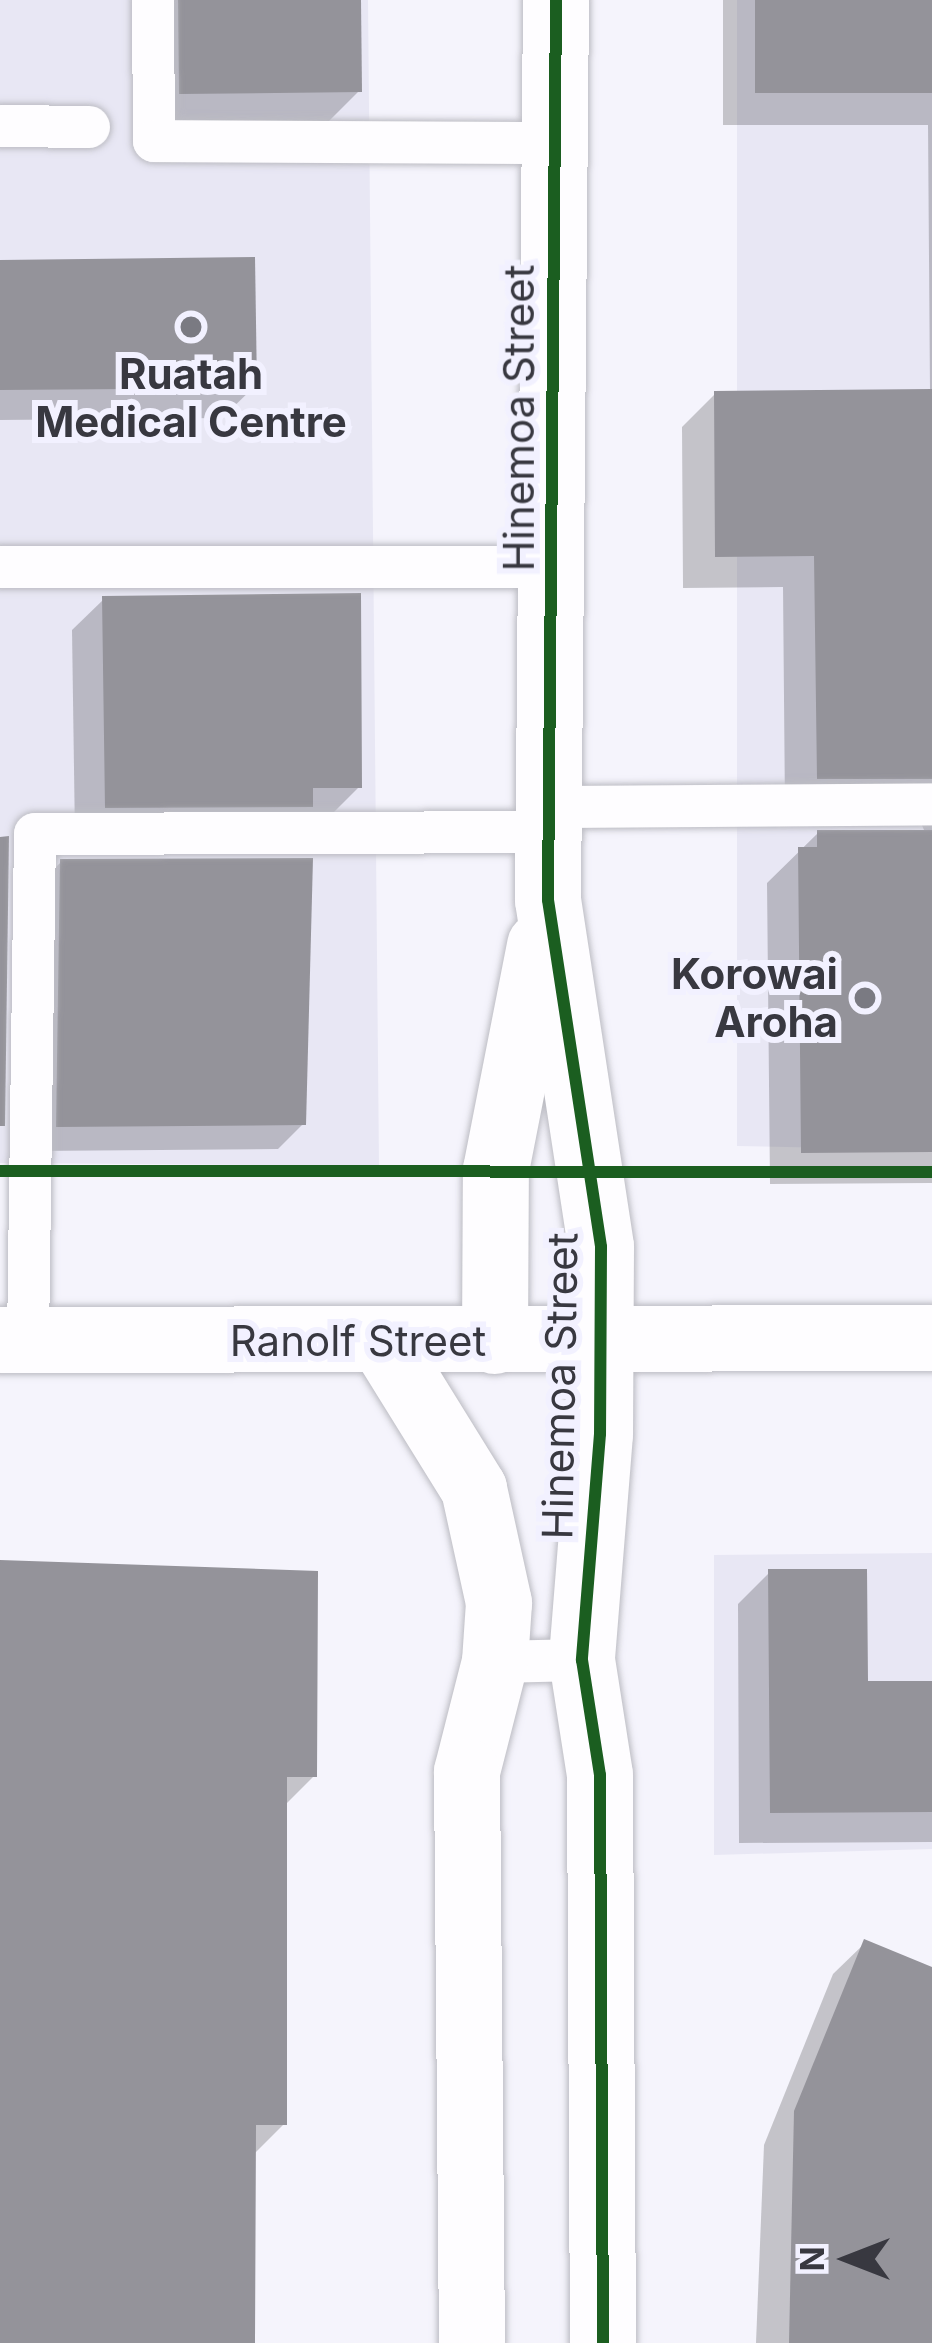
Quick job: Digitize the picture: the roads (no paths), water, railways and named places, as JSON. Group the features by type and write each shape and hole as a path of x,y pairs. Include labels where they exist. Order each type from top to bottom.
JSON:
{"street":[{"name":"Hinemoa Street","path":"556,0 548,900 602,1247 602,1340 582,1660 600,1775 603,2343"},
{"name":"Hinemoa Street","path":"495,1341 496,1170 548,900"},
{"name":"Ranolf Street","path":"14,1340 932,1338"},
{"name":"Hinemoa Street","path":"383,1342 474,1489 494,1564 495,1662 467,1772 472,2343"}],"lane":[{"path":"153,0 154,141 555,143"},
{"path":"0,126 88,127"},
{"path":"0,566 551,567"},
{"path":"14,1340 35,834 932,804"},
{"path":"495,1662 582,1660"}],"place":[{"name":"Ruatah Medical Centre","path":"191,327"},
{"name":"Korowai Aroha","path":"865,998"}]}
